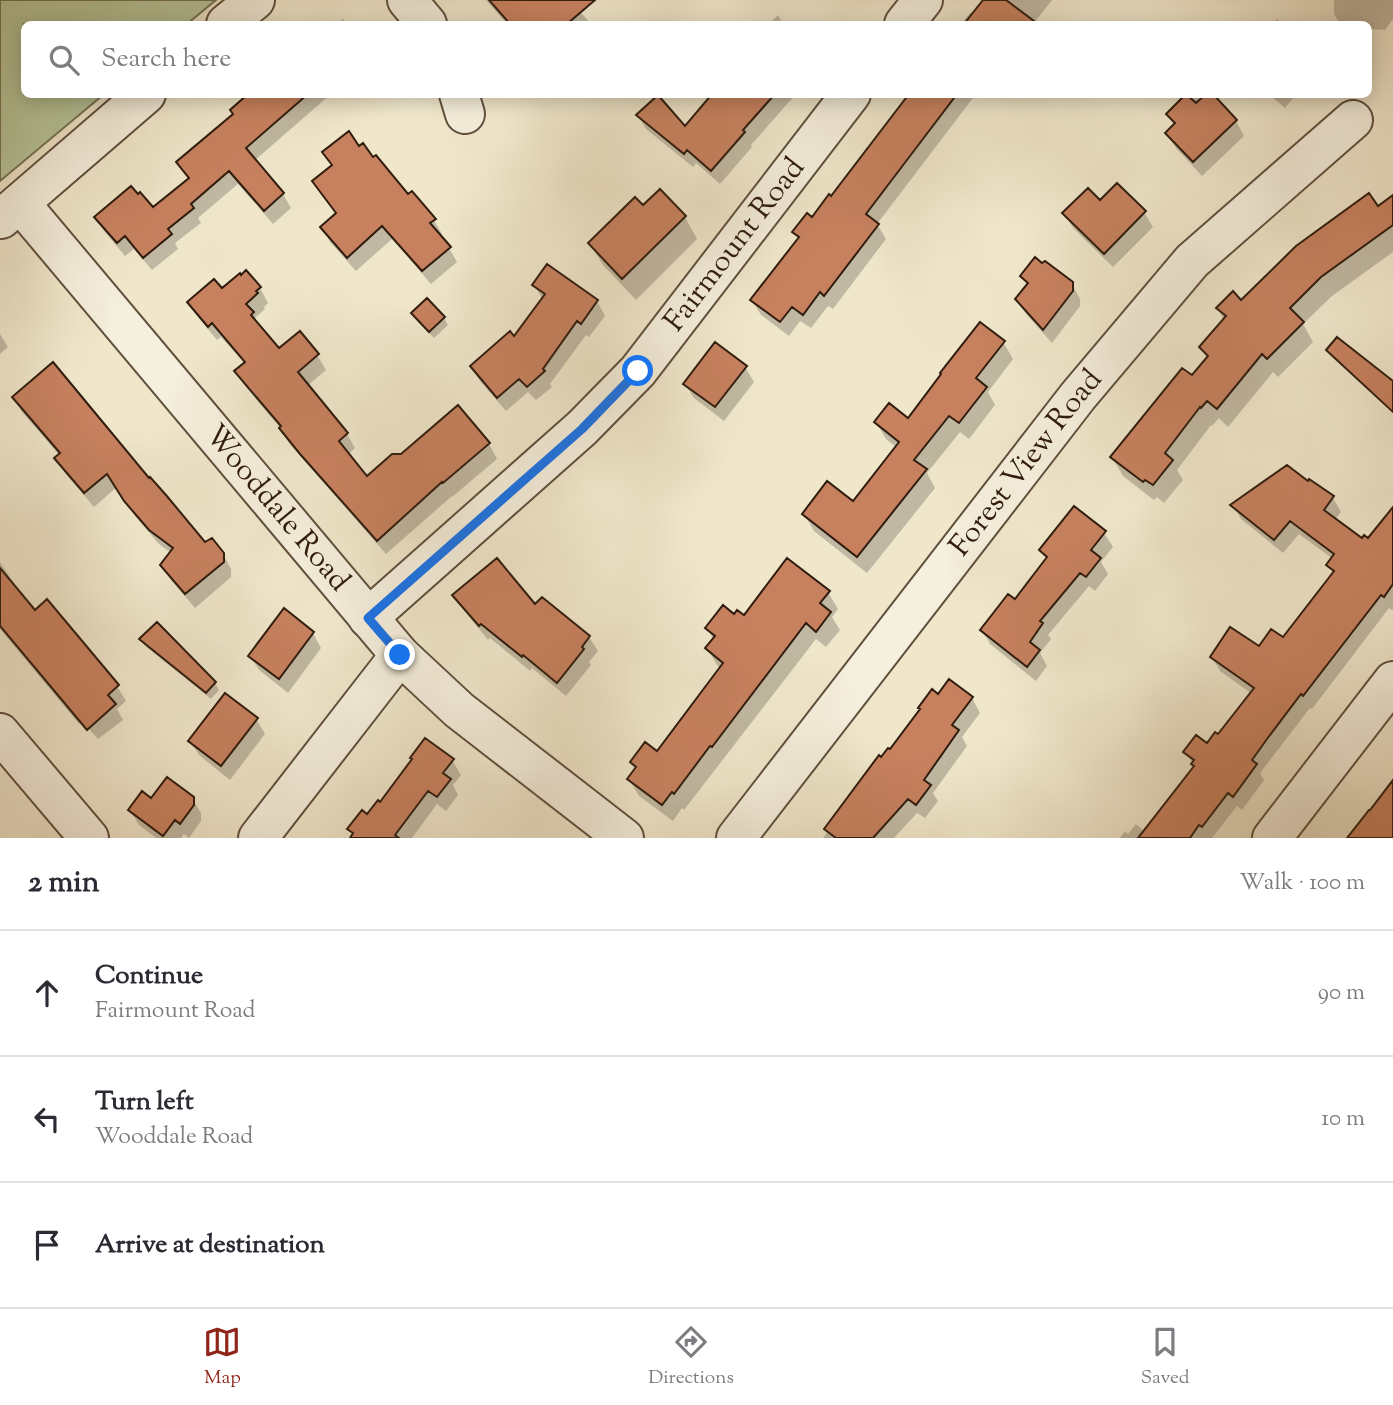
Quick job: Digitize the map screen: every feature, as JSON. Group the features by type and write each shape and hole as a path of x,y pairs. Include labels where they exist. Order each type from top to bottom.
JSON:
{"street":[{"path":"230,21 255,0"},
{"path":"407,0 424,21"},
{"path":"906,21 923,0"},
{"path":"10,211 141,98"},
{"name":"Fairmount Road","path":"368,618 582,429 638,371 848,98"},
{"name":"Forest View Road","path":"736,838 1077,397 1192,261 1353,120"},
{"name":"Wooddale Road","path":"10,211 400,655 459,710 624,838"},
{"path":"258,838 400,655"},
{"path":"1272,838 1393,681"},
{"path":"0,733 89,838"}],"green space":[{"path":"0,0 216,0 191,21 21,21 21,98 99,98 0,181"}],"building":[{"path":"489,0 595,0 570,21 507,21"},
{"path":"983,0 1006,0 1034,21 966,21"},
{"path":"244,98 303,98 246,148 284,193 264,211 229,171 191,204 194,208 168,229 172,234 143,258 125,236 117,243 94,217 131,186 153,207 189,178 176,162 233,114 230,110"},
{"path":"655,98 661,98 685,126 709,98 771,98 711,171 687,150 684,154 636,115"},
{"path":"906,98 954,98 866,214 879,224 824,296 820,292 803,315 792,307 780,322 750,300 799,237 792,232 807,213 812,217 829,194 831,196"},
{"path":"1182,98 1190,98 1196,103 1202,98 1217,98 1237,120 1193,162 1165,133 1175,123 1166,114"},
{"path":"349,131 359,146 363,143 373,157 376,155 408,194 412,191 436,219 430,223 451,247 422,271 382,226 347,258 320,227 336,213 312,181 332,165 322,152"},
{"path":"1117,183 1146,211 1104,254 1062,213 1088,188 1100,200"},
{"path":"660,189 686,216 622,279 588,243 635,197 643,205"},
{"path":"1369,193 1378,206 1393,195 1393,225 1321,277 1290,308 1304,322 1267,359 1262,354 1217,409 1207,401 1200,407 1165,453 1173,460 1153,485 1145,480 1143,482 1110,457 1182,368 1192,375 1208,356 1199,347 1226,316 1216,308 1233,291 1241,300 1296,246"},
{"path":"1035,257 1042,263 1045,261 1073,282 1073,291 1043,330 1015,299 1028,283 1020,276"},
{"path":"547,264 598,300 581,324 577,321 543,369 545,371 527,387 519,379 497,398 470,366 510,331 514,336 545,294 532,285"},
{"path":"246,270 261,287 246,304 254,312 251,315 279,348 300,331 319,354 298,372 348,433 339,441 367,476 392,454 401,454 458,405 490,443 377,541 300,454 279,428 281,426 234,371 245,362 212,323 208,327 187,302 214,279 222,288"},
{"path":"427,298 445,317 429,332 411,313"},
{"path":"980,322 1005,341 976,378 987,387 959,423 949,416 914,460 927,469 857,557 802,514 827,481 853,501 899,442 874,422 889,403 908,418"},
{"path":"1337,337 1393,381 1393,412 1326,350"},
{"path":"715,342 747,366 715,407 683,384"},
{"path":"53,362 205,542 212,538 224,553 224,562 185,594 160,565 173,548 149,530 124,501 107,474 84,493 54,458 60,453 12,397"},
{"path":"1287,465 1334,496 1324,510 1362,538 1364,535 1368,538 1393,507 1393,584 1384,597 1381,595 1267,739 1252,760 1257,764 1233,797 1228,793 1190,838 1138,838 1194,766 1191,764 1194,760 1183,752 1196,735 1207,743 1215,732 1218,734 1254,688 1210,657 1230,627 1259,646 1271,629 1283,637 1334,571 1326,565 1334,554 1290,521 1274,540 1230,505"},
{"path":"1074,506 1106,531 1091,550 1101,558 1086,577 1080,573 1040,621 1043,623 1030,642 1040,650 1027,667 980,630 1008,594 1015,599 1047,557 1039,550"},
{"path":"497,558 535,604 542,597 590,636 582,647 584,649 557,683 481,624 479,626 452,595"},
{"path":"787,558 830,591 820,603 831,612 816,632 806,623 712,747 710,746 674,794 672,792 662,805 627,779 636,767 630,762 645,742 657,751 723,663 705,648 715,636 705,628 723,605 734,614 737,610 744,615"},
{"path":"0,568 35,610 47,599 119,685 108,695 116,704 87,730 0,626"},
{"path":"284,608 314,632 279,679 248,656"},
{"path":"157,622 216,682 206,693 139,639"},
{"path":"949,679 973,697 952,725 959,730 924,780 931,785 916,805 908,799 873,838 836,838 824,829 879,755 881,757 890,749 932,689 938,694"},
{"path":"225,693 258,718 221,766 188,741"},
{"path":"425,738 454,759 443,773 451,779 437,797 428,791 395,835 399,838 350,838 353,833 347,829 362,810 367,814 378,800 380,802"},
{"path":"167,777 194,797 194,805 180,824 175,820 163,836 128,810 142,791 151,798"},
{"path":"1393,780 1393,838 1347,838 1370,810"}],"route":[{"path":"400,655 368,618 582,429 638,371"}]}
